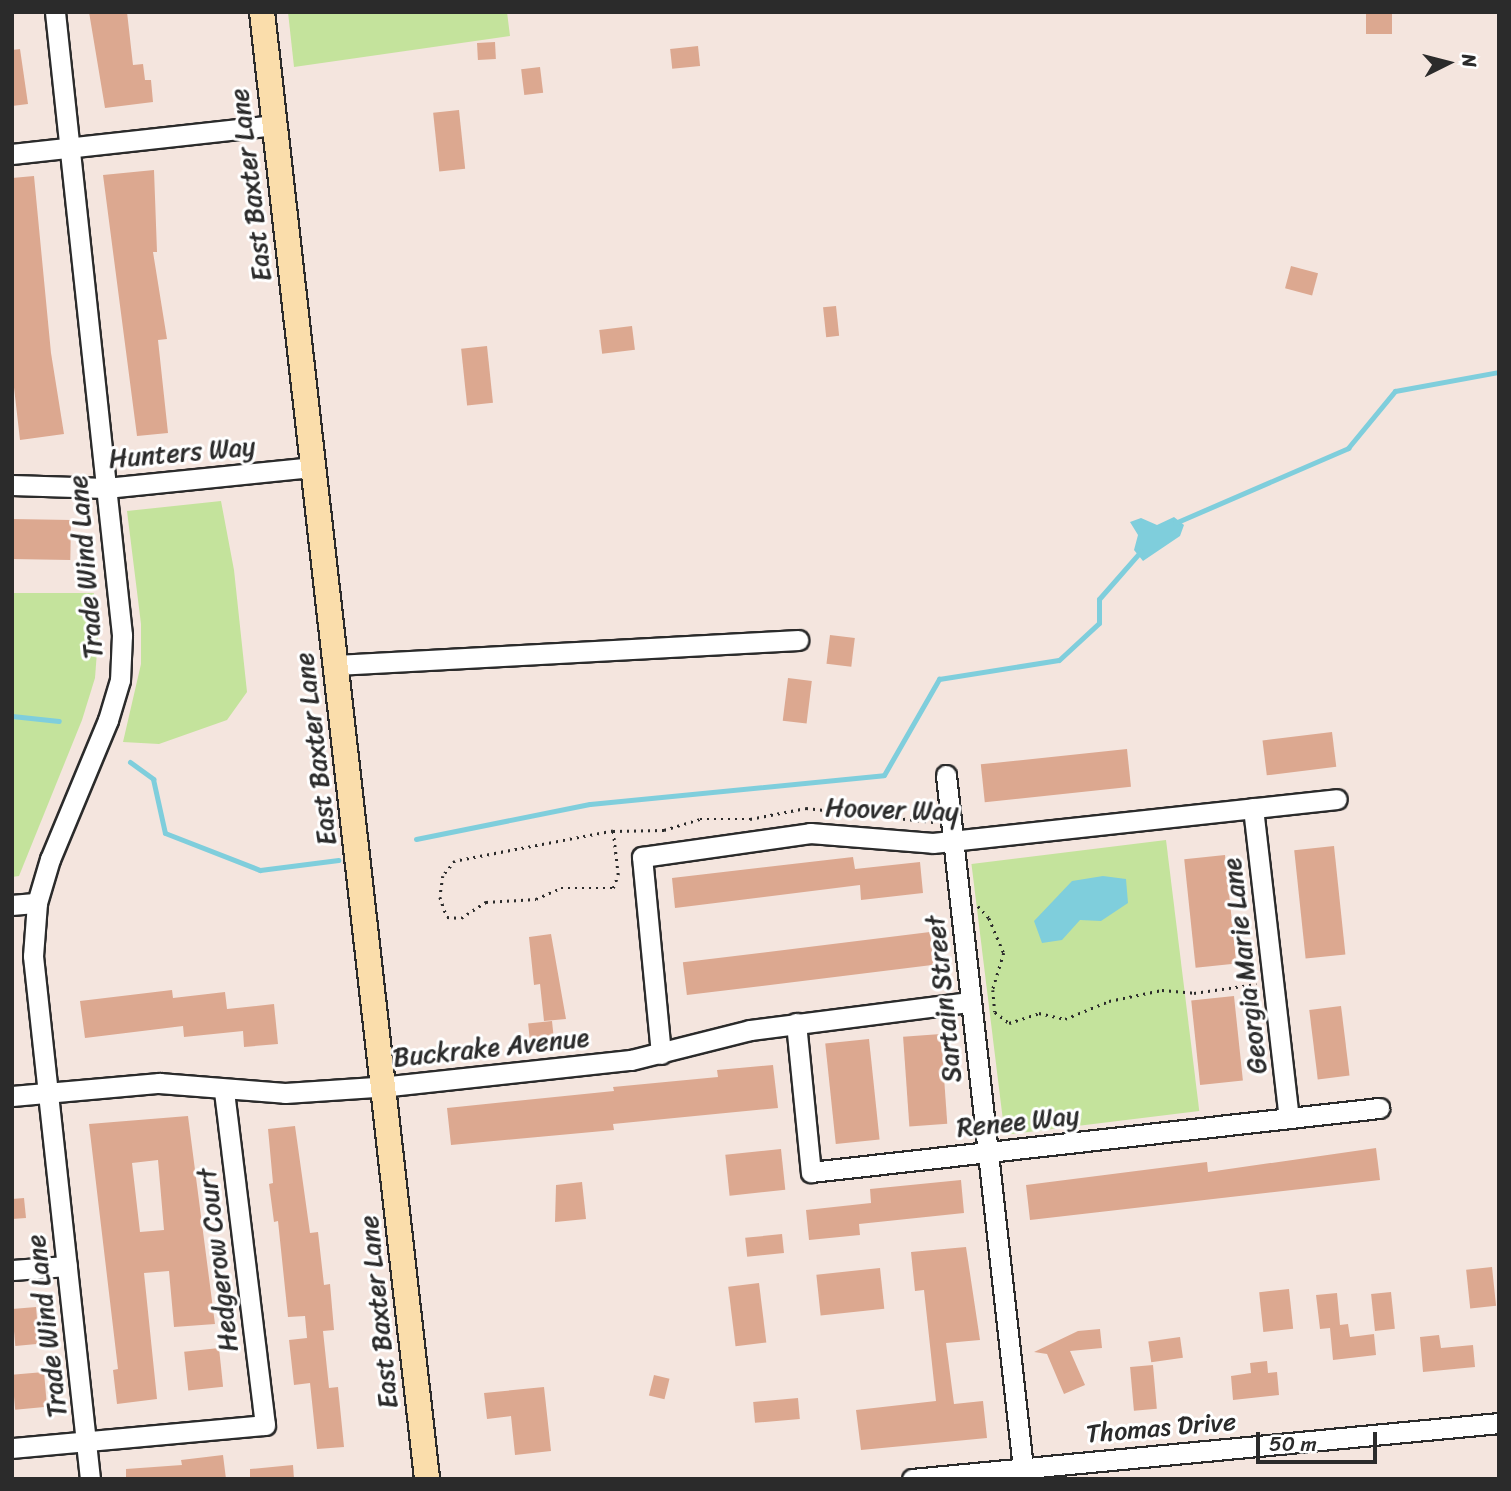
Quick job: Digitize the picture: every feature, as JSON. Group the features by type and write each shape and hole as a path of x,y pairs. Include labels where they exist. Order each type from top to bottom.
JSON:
{"main road":[{"name":"East Baxter Lane","path":"262,12 385,1084 427,1479"}],"street":[{"name":"Trade Wind Lane","path":"55,12 122,635 120,680 37,903 33,956 90,1479"},
{"path":"12,154 274,125"},
{"name":"Hunters Way","path":"12,485 106,488 314,467"},
{"path":"336,666 797,640"},
{"name":"Sartain Street","path":"947,775 1023,1468"},
{"name":"Hoover Way","path":"661,1054 642,857 810,833 953,841 1337,799"},
{"name":"Georgia Marie Lane","path":"1253,808 1289,1118"},
{"path":"12,905 37,903"},
{"name":"Buckrake Avenue","path":"12,1096 159,1083 285,1093 385,1084 661,1054 796,1023 970,1002"},
{"name":"Renee Way","path":"796,1023 811,1172 1379,1108"},
{"name":"Hedgerow Court","path":"87,1441 265,1425 224,1089"},
{"path":"12,1270 66,1265"},
{"name":"Thomas Drive","path":"912,1479 1499,1423"},
{"path":"12,1448 87,1441"}],"path":[{"path":"975,904 989,918 1004,953 993,990 995,1012 1009,1023 1039,1013 1065,1019 1109,1001 1162,990 1194,993 1273,982"}],"green space":[{"path":"288,12 507,12 510,36 294,67"},
{"path":"221,501 234,570 247,692 227,720 159,744 123,742 141,664 141,624 127,511"},
{"path":"12,593 94,593 98,638 95,678 82,720 19,876 12,877"},
{"path":"1166,840 1199,1111 1005,1135 971,864"}],"water":[{"path":"1174,517 1184,525 1180,536 1143,561 1134,550 1138,535 1130,522 1141,518 1157,525"},
{"path":"1103,876 1126,879 1128,903 1101,921 1080,920 1062,940 1042,943 1034,921 1072,881"}],"building":[{"path":"89,12 127,12 133,65 143,64 145,80 151,80 153,102 105,108"},
{"path":"1366,12 1392,12 1392,34 1366,34"},
{"path":"495,42 496,59 478,60 477,43"},
{"path":"698,46 700,66 672,69 670,49"},
{"path":"20,49 28,104 12,106 12,50"},
{"path":"540,67 543,93 524,95 521,69"},
{"path":"459,110 465,169 439,171 433,113"},
{"path":"154,170 157,252 153,252 167,339 158,340 168,433 137,436 103,175"},
{"path":"34,176 51,353 64,434 20,440 12,370 12,178"},
{"path":"1291,266 1318,273 1312,295 1285,288"},
{"path":"836,306 839,336 826,337 823,307"},
{"path":"632,326 635,350 602,354 599,330"},
{"path":"487,346 493,403 467,405 461,349"},
{"path":"12,519 71,520 70,560 12,559"},
{"path":"830,635 855,638 851,667 826,664"},
{"path":"788,678 812,681 807,724 783,721"},
{"path":"1332,732 1336,767 1267,775 1263,741"},
{"path":"1127,749 1131,787 985,802 981,764"},
{"path":"1334,846 1345,954 1306,959 1294,850"},
{"path":"1225,855 1236,963 1196,968 1184,859"},
{"path":"853,857 855,869 920,862 923,893 861,900 860,885 675,908 672,878"},
{"path":"930,932 934,965 687,995 683,962"},
{"path":"551,934 566,1019 544,1021 540,984 534,985 529,937"},
{"path":"172,990 173,998 225,992 227,1009 274,1004 278,1044 244,1047 243,1031 184,1037 183,1026 85,1038 80,1001"},
{"path":"1234,996 1243,1081 1200,1085 1191,1000"},
{"path":"1341,1006 1350,1075 1318,1079 1309,1010"},
{"path":"552,1021 554,1040 530,1042 528,1024"},
{"path":"941,1034 947,1124 909,1126 903,1037"},
{"path":"869,1039 880,1139 836,1144 825,1044"},
{"path":"773,1065 778,1108 613,1124 614,1130 451,1145 447,1108 614,1091 613,1087 718,1077 717,1070"},
{"path":"188,1116 215,1324 174,1327 169,1271 144,1273 157,1399 117,1404 113,1370 118,1369 89,1124","holes":["158,1160 164,1230 140,1232 132,1163"]},
{"path":"295,1126 310,1233 318,1232 324,1285 330,1284 334,1330 323,1331 329,1388 338,1387 344,1447 317,1449 310,1383 294,1385 289,1340 307,1338 305,1316 288,1317 278,1221 274,1222 269,1184 273,1183 268,1129"},
{"path":"1376,1148 1380,1180 1030,1220 1026,1185 1207,1162 1208,1172"},
{"path":"781,1149 785,1190 730,1196 725,1155"},
{"path":"961,1180 964,1213 859,1224 860,1235 809,1240 806,1210 871,1203 870,1189"},
{"path":"582,1182 586,1219 555,1222 556,1185"},
{"path":"24,1198 26,1218 12,1219 12,1199"},
{"path":"782,1234 784,1253 747,1257 745,1238"},
{"path":"966,1247 980,1340 946,1343 954,1404 983,1401 987,1438 861,1450 856,1410 936,1401 924,1290 915,1291 911,1252"},
{"path":"1492,1267 1496,1306 1470,1309 1466,1270"},
{"path":"880,1268 884,1309 821,1315 816,1275"},
{"path":"759,1283 766,1343 736,1346 728,1287"},
{"path":"1289,1289 1293,1329 1263,1332 1259,1292"},
{"path":"1391,1292 1395,1329 1375,1331 1371,1294"},
{"path":"1337,1293 1340,1325 1348,1324 1350,1337 1374,1334 1376,1355 1333,1360 1330,1328 1320,1329 1316,1295"},
{"path":"36,1307 39,1344 15,1346 12,1309"},
{"path":"1100,1329 1102,1348 1070,1351 1085,1385 1064,1394 1047,1354 1034,1352 1078,1331"},
{"path":"1439,1335 1441,1348 1473,1345 1475,1367 1423,1372 1420,1337"},
{"path":"1180,1337 1183,1358 1151,1362 1148,1341"},
{"path":"219,1348 223,1387 188,1390 184,1352"},
{"path":"1267,1361 1268,1373 1277,1372 1279,1395 1233,1400 1231,1376 1251,1373 1250,1363"},
{"path":"1153,1365 1157,1409 1134,1411 1130,1367"},
{"path":"44,1372 47,1407 15,1410 12,1375"},
{"path":"654,1375 670,1379 664,1399 649,1395"},
{"path":"544,1387 551,1451 515,1455 511,1416 487,1419 484,1393"},
{"path":"798,1398 800,1419 755,1423 753,1402"},
{"path":"223,1455 226,1479 126,1479 126,1469 182,1465 181,1460"},
{"path":"293,1465 294,1479 250,1479 250,1469"}],"waterway":[{"path":"1175,523 1348,448 1395,391 1499,372"},
{"path":"416,839 590,804 884,775 939,679 1059,660 1099,623 1099,599 1141,551"},
{"path":"12,716 59,721"},
{"path":"130,762 153,779 165,833 260,870 338,860"}]}
